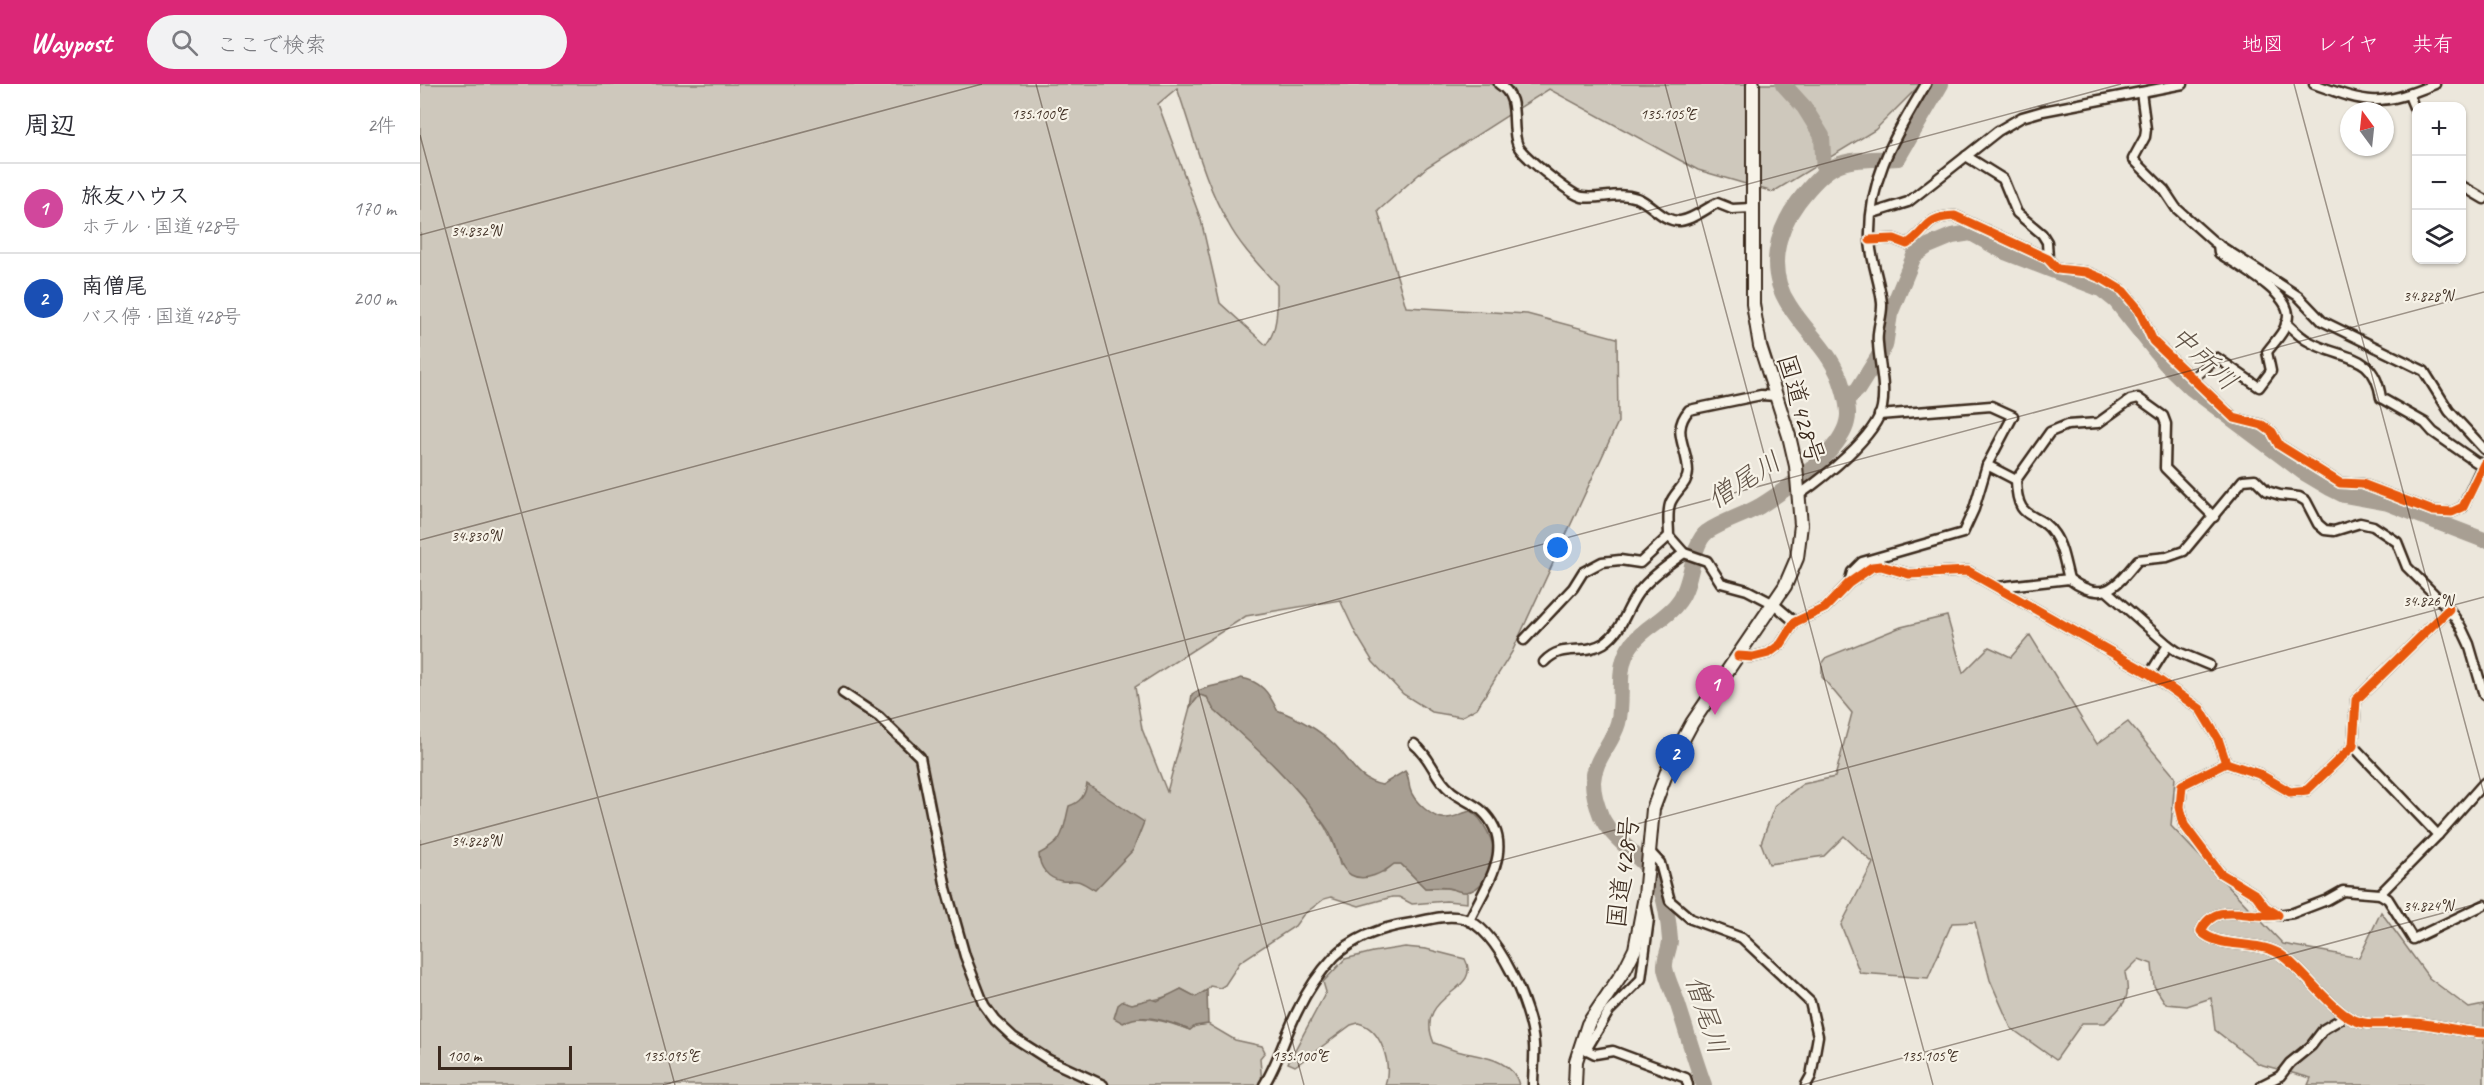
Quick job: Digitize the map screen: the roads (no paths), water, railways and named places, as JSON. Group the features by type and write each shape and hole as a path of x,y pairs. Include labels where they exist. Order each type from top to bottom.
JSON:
{"highway":[{"name":"国道428号","path":"1575,1085 1588,1024 1625,969 1635,948 1645,896 1653,809 1669,766 1692,723 1774,604 1797,558 1801,525 1796,466 1760,346 1753,304 1753,84"}],"street":[{"path":"1499,84 1507,89 1513,99 1518,146 1524,154 1578,196 1611,194 1637,198 1671,220 1682,221 1717,203 1732,209 1752,208"},
{"path":"1799,495 1825,477 1857,446 1873,426 1882,408 1884,383 1877,341 1882,305 1870,240 1873,213 1882,165 1888,149 1926,84"},
{"path":"1873,213 1908,202 1998,131 2022,117 2145,89 2183,84"},
{"path":"2314,84 2357,99 2378,102 2409,95 2435,84"},
{"path":"2145,89 2145,137 2133,159 2164,190 2176,208 2218,244 2298,296 2322,321 2424,371 2449,411 2484,449"},
{"path":"2409,95 2412,102"},
{"path":"1966,156 2003,179 2017,213 2042,234 2047,242 2048,259"},
{"path":"2466,188 2484,199"},
{"path":"1870,240 1894,239 1907,244 1916,239 1928,223 1941,216 1955,216 2048,259 2057,269 2086,272 2103,279 2123,291 2139,310 2153,341 2234,418 2262,425 2272,432 2279,445 2340,483 2362,484 2433,511 2452,512 2463,507 2484,464 2476,462 2433,432 2425,423 2380,398 2378,380 2359,359 2349,358 2308,341 2286,323"},
{"path":"2193,378 2217,358 2259,387 2271,371 2267,351 2286,323 2288,315 2286,304 2278,294 2218,253 2218,244"},
{"path":"1776,396 1761,395 1697,407 1689,410 1684,416 1679,432 1688,472 1687,478 1670,504 1669,536 1684,553 1707,561 1721,583 1747,591 1774,604 1795,622"},
{"path":"2214,517 2165,468 2166,424 2163,416 2138,398 2130,400 2098,423 2067,425 2050,432 2016,480 2016,489 2024,513 2042,521 2053,532 2059,542 2069,579 2082,589 2093,593 2107,591 2138,560 2177,556 2184,551 2214,517 2243,480 2255,479 2267,491 2299,497 2306,501 2318,524 2325,530 2334,531 2360,523 2373,526 2397,542 2407,567 2449,609 2469,644 2484,695"},
{"path":"1849,583 1852,572 1862,562 1963,533 1974,509 1987,465 2013,416 1991,406 1879,415"},
{"path":"1987,465 2016,480"},
{"path":"1524,640 1573,588 1582,572 1602,562 1620,560 1640,563 1669,536"},
{"path":"1544,662 1558,651 1594,648 1606,642 1623,624 1632,602 1640,591 1684,553"},
{"path":"1738,656 1753,657 1769,653 1781,644 1795,622 1825,608 1849,583 1872,567 1881,566 1909,573 1968,571 2150,674 2200,709 2218,739 2226,763"},
{"path":"1998,587 2069,579"},
{"path":"2107,591 2168,645 2178,652 2209,665"},
{"path":"2278,915 2265,907 2256,895 2220,873 2184,825 2180,807 2182,785 2226,763 2259,774 2290,792 2307,790 2353,746 2356,700 2449,609"},
{"path":"2150,674 2168,645"},
{"path":"843,693 879,717 920,757 946,888 965,956 984,1005 995,1020 1013,1037 1049,1060 1103,1085"},
{"path":"1414,744 1427,756 1451,791 1474,805 1492,824 1499,850 1497,865 1469,921"},
{"path":"2353,746 2438,835"},
{"path":"2380,894 2438,835 2484,783"},
{"path":"1649,854 1660,863 1670,901 1691,919 1742,938 1810,1002 1818,1036 1812,1076 1806,1085"},
{"path":"2484,905 2413,939 2388,899 2380,894 2343,891 2293,913 2278,915 2247,915 2231,912 2216,914 2206,920 2200,931 2212,940 2252,944 2278,954 2346,1016 2365,1024 2413,1022 2484,1033"},
{"path":"1645,896 1649,919 1641,979 1609,1011 1583,1048 1594,1054 1614,1051 1686,1078 1688,1085"},
{"path":"1264,1085 1278,1062 1297,1010 1310,988 1334,957 1359,938 1387,926 1451,916 1469,921 1488,935 1500,951 1526,1011 1534,1044 1533,1085"},
{"path":"2262,1085 2280,1076 2290,1063 2312,1046 2324,1029 2346,1016"}],"waterway":[{"path":"1783,84 1804,107 1822,136 1824,173"},
{"name":"僧尾川","path":"1704,1085 1665,968 1670,940 1669,926 1658,883 1645,865 1606,825 1596,799 1593,786 1594,774 1618,723 1623,662 1627,653 1637,638 1679,601 1684,593 1702,538 1713,528 1760,506 1797,481 1834,446 1847,422 1847,405 1839,376 1827,354 1789,305 1778,279 1776,266 1779,240 1790,214 1810,187 1831,168 1852,161 1898,158 1941,84"},
{"name":"中所川","path":"1847,399 1858,389 1885,346 1890,314 1914,256 1928,246 1952,236 1971,233 2005,252 2101,289 2116,301 2165,363 2191,388 2303,472 2344,495 2388,503 2484,540"}],"place":[{"name":"旅友ハウス","path":"1715,715"},
{"name":"南僧尾","path":"1675,784"}]}
